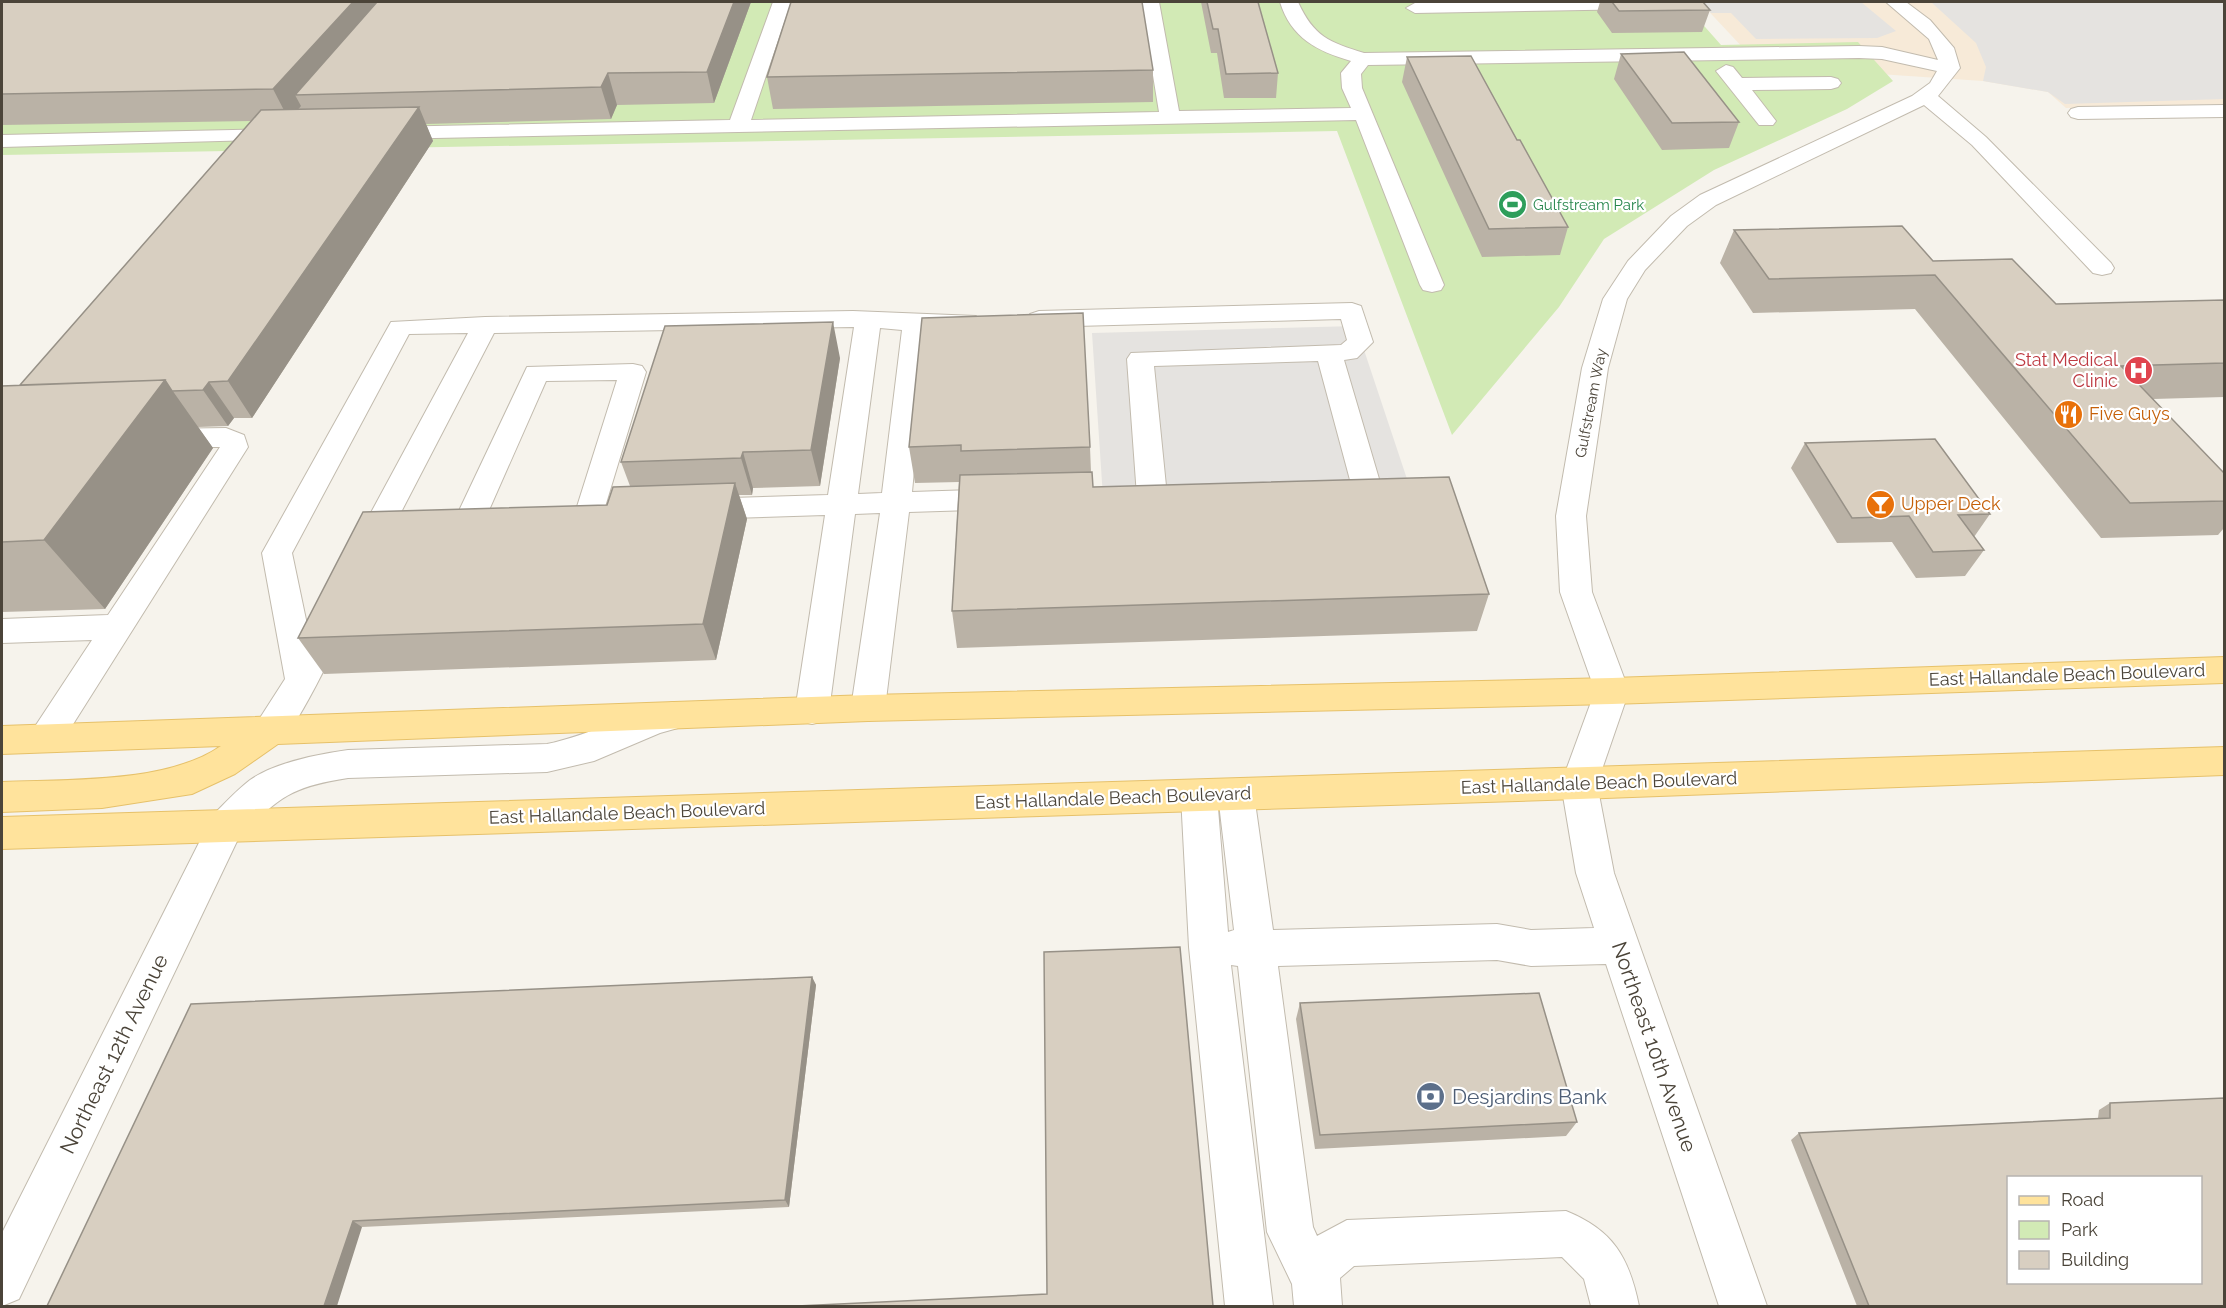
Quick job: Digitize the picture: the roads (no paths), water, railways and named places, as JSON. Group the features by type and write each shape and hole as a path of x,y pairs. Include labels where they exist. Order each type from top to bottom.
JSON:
{"main road":[{"name":"East Hallandale Beach Boulevard","path":"2,740 268,732 868,708 1612,691 2224,670"},
{"path":"2,797 102,793 192,779 222,764 268,732"},
{"name":"East Hallandale Beach Boulevard","path":"2,833 1218,796 2224,760"}],"street":[{"path":"738,126 782,2"},
{"path":"1150,2 1170,118"},
{"path":"1289,2 1298,25 1310,38 1334,50 1363,59 1882,53 1950,68 1949,58 1941,41 1895,2"},
{"path":"1438,57 1413,5 1662,4"},
{"path":"1713,54 1766,121"},
{"path":"1363,59 1351,73 1352,88 1432,285"},
{"name":"Gulfstream Way","path":"1612,691 1576,592 1570,516 1595,368 1616,299 1636,266 1679,221 1708,200 1926,96 1944,80 1950,68"},
{"path":"1736,84 1831,83"},
{"path":"1926,96 1979,141 2102,268"},
{"path":"2078,113 2224,111"},
{"path":"360,134 1363,114"},
{"path":"2,141 296,132"},
{"path":"302,681 277,553 400,327 868,320 915,323 1352,311 1360,342 1348,352 1140,359 1152,496"},
{"path":"812,711 868,320"},
{"path":"868,708 896,501 915,323"},
{"path":"485,325 377,530 427,518 507,515"},
{"path":"1310,491 1367,489 1329,353"},
{"path":"471,517 536,373 633,372 590,513"},
{"path":"46,738 234,447 234,441 226,436 132,439"},
{"path":"674,510 896,501 1024,499"},
{"path":"268,732 302,681 345,595"},
{"path":"2,631 117,627"},
{"path":"1579,784 1612,691"},
{"name":"Northeast 12th Avenue","path":"7,1261 226,826 262,791 284,778 348,764 547,758 582,751 653,721 676,715"},
{"name":"Northeast 10th Avenue","path":"1579,784 1595,873 1743,1306"},
{"path":"1218,796 1209,947 1249,1306"},
{"path":"1218,796 1256,949 1290,1232 1316,1292"},
{"path":"1209,947 1256,949 1497,942 1531,948 1620,946"},
{"path":"1316,1292 1326,1256 1347,1243 1566,1234 1588,1245 1603,1264 1615,1306"}],"place":[{"name":"Gulfstream Park","path":"1512,205"},
{"name":"Stat Medical Clinic","path":"2139,370"},
{"name":"Five Guys","path":"2068,414"},
{"name":"Upper Deck","path":"1880,504"},
{"name":"Desjardins Bank","path":"1431,1097"}]}
